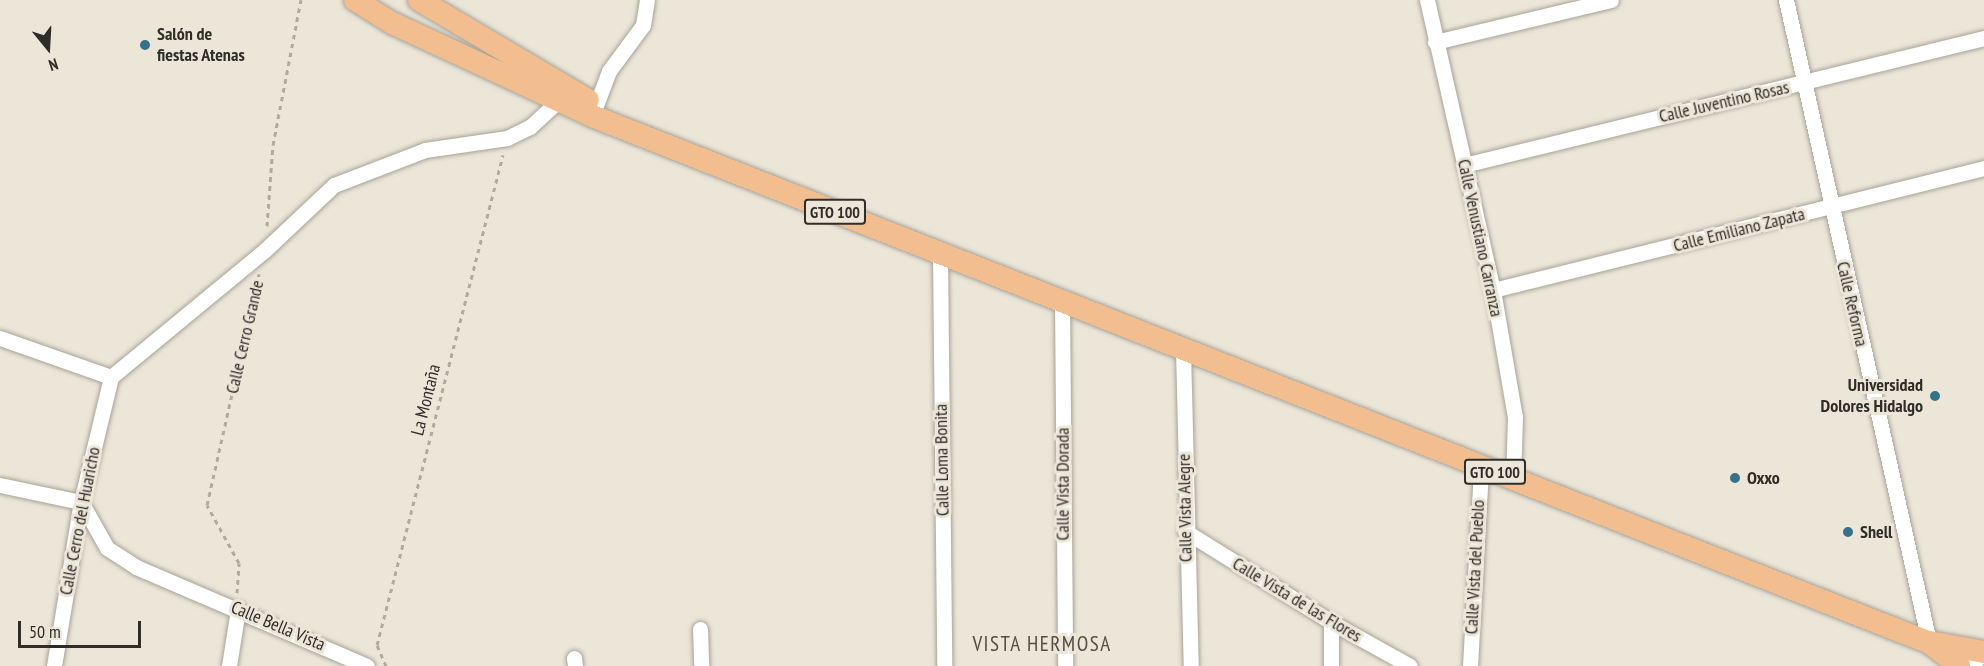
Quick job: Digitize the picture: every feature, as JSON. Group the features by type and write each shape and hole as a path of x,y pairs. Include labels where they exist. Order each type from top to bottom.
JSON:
{"main road":[{"name":"GTO 100","path":"355,0 392,23 558,100 600,114 940,254 1481,467 1929,642 1980,656"},
{"name":"GTO 100","path":"418,0 600,114"},
{"name":"GTO 100","path":"1929,642 1959,666"}],"street":[{"path":"600,114 609,71 643,25 647,0"},
{"name":"Calle Venustiano Carranza","path":"1427,0 1493,290 1515,417 1513,479"},
{"path":"1435,42 1611,0"},
{"name":"Calle Reforma","path":"1786,0 1830,208 1929,642"},
{"name":"Calle Juventino Rosas","path":"1464,165 1984,38"},
{"path":"0,338 111,377 265,250 334,185 425,150 507,138 530,127 558,100"},
{"name":"Calle Emiliano Zapata","path":"1493,290 1984,168"},
{"name":"Calle Loma Bonita","path":"940,254 944,666"},
{"name":"Calle Vista Dorada","path":"1062,301 1065,666"},
{"name":"Calle Vista Alegre","path":"1183,349 1185,531 1191,666"},
{"name":"Calle Cerro del Huaricho","path":"54,666 81,502 111,377"},
{"name":"Calle Vista del Pueblo","path":"1470,666 1481,467"},
{"path":"0,485 81,502"},
{"name":"Calle Bella Vista","path":"81,502 107,548 136,567 367,666"},
{"name":"Calle Vista de las Flores","path":"1185,531 1331,622 1410,666"},
{"path":"229,666 238,609"},
{"path":"1331,622 1331,666"},
{"path":"700,629 701,666"}],"path":[{"name":"Calle Cerro Grande","path":"238,609 239,563 207,506 265,250 273,145 301,0"},
{"name":"La Montaña","path":"386,666 377,645 507,138"}],"place":[{"name":"Salón de fiestas Atenas","path":"145,45"},
{"name":"Universidad Dolores Hidalgo","path":"1935,396"},
{"name":"Oxxo","path":"1735,478"},
{"name":"Shell","path":"1848,532"}],"district":[{"name":"VISTA HERMOSA","path":"1042,644"}]}
